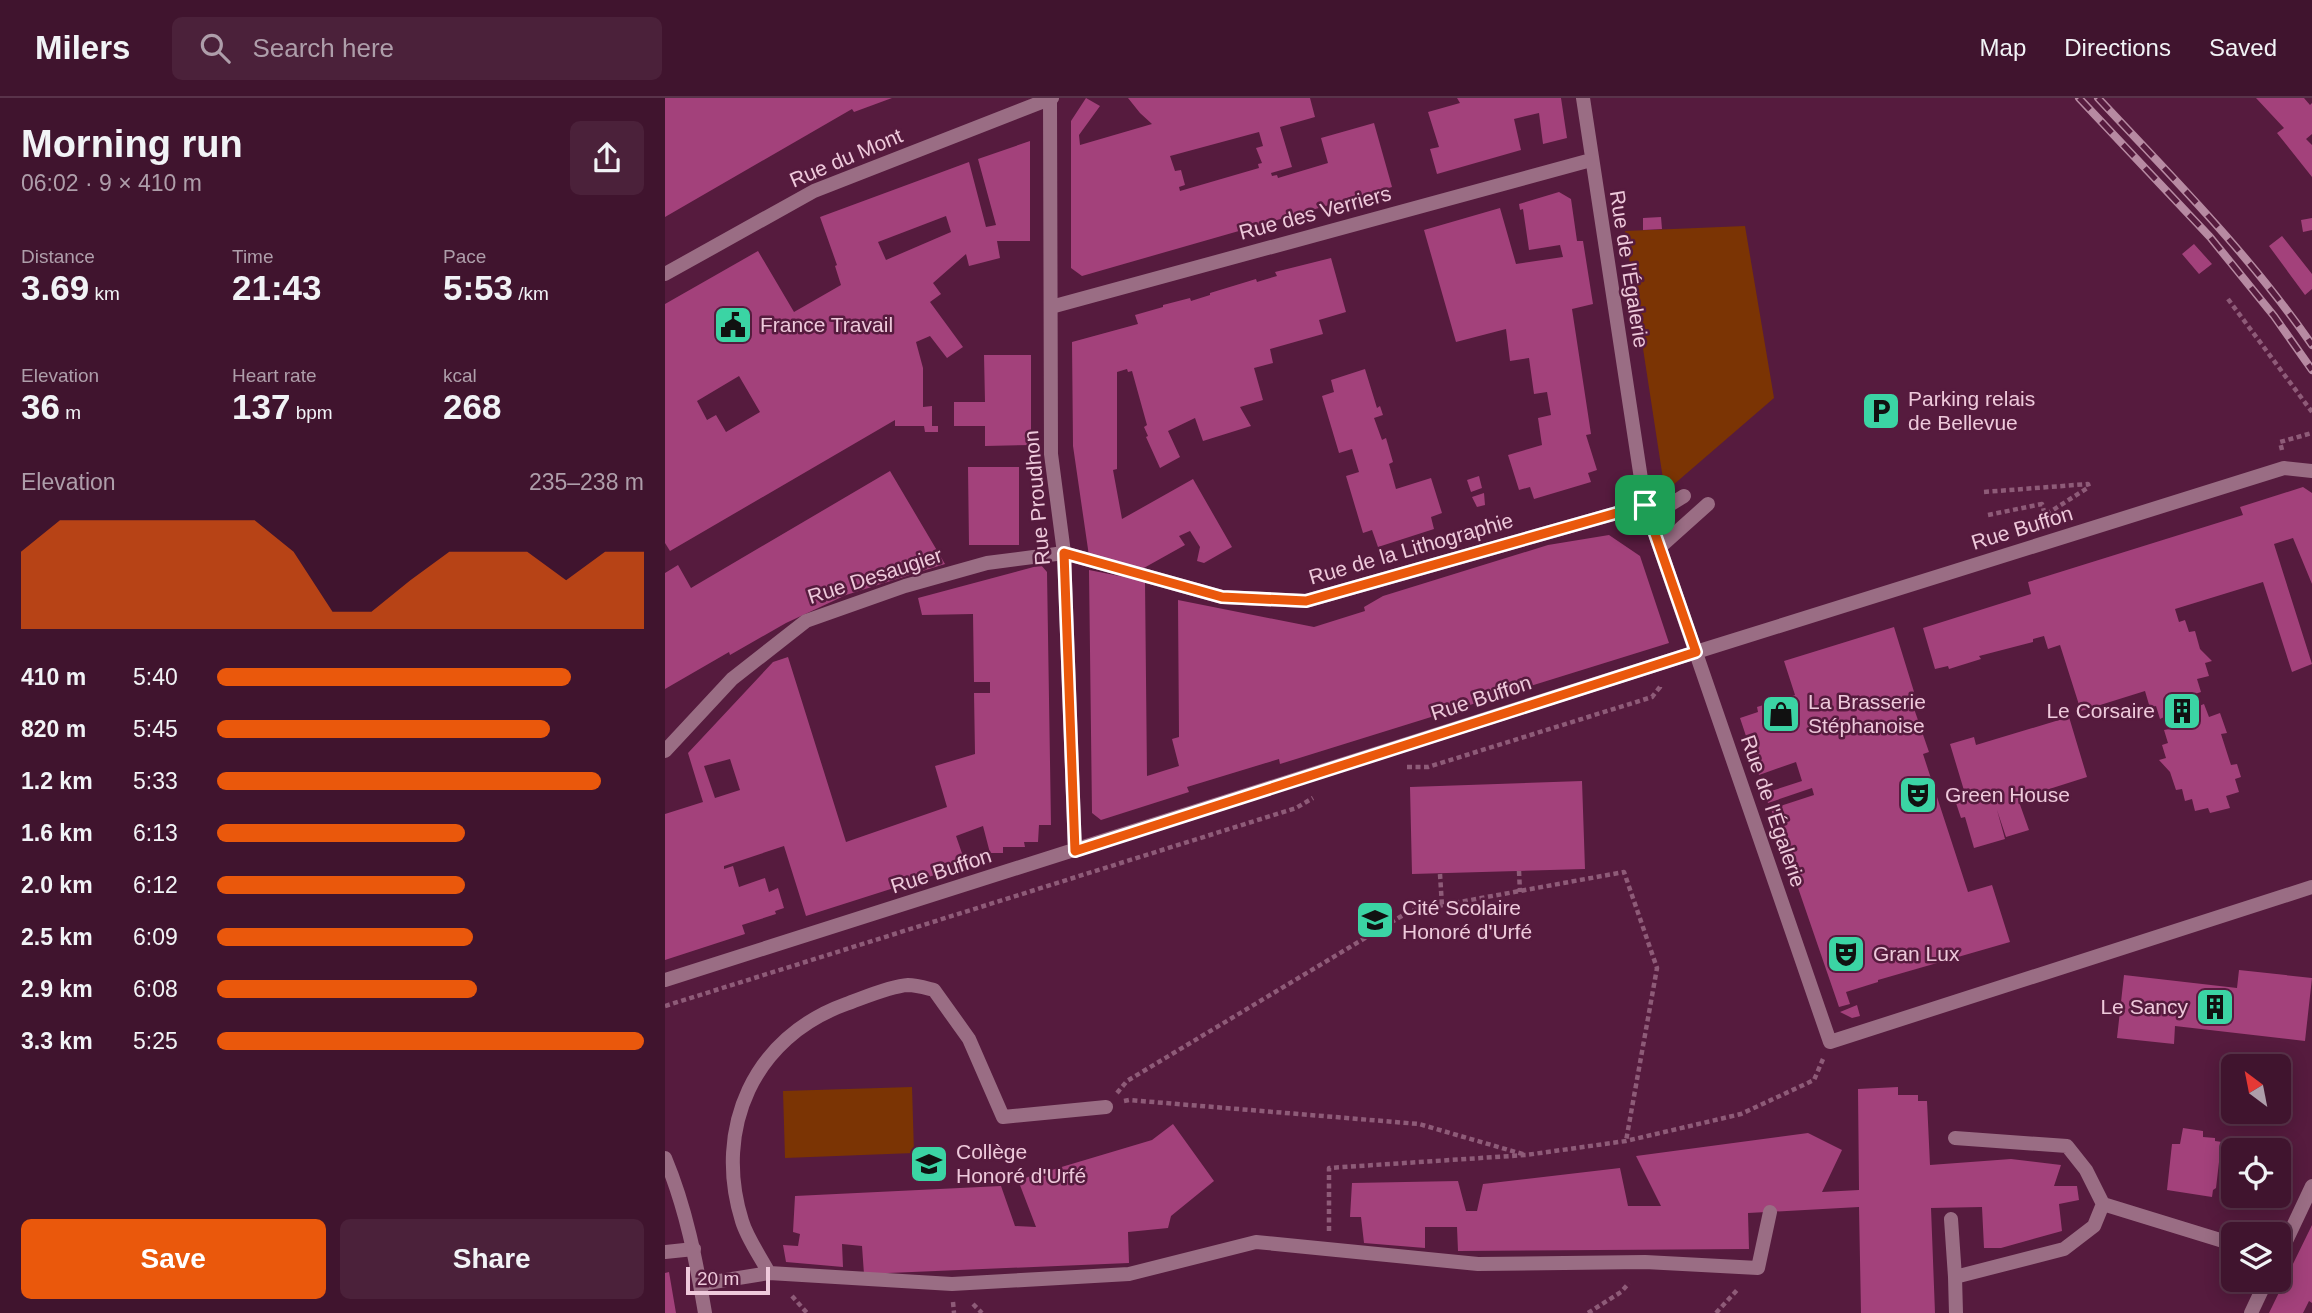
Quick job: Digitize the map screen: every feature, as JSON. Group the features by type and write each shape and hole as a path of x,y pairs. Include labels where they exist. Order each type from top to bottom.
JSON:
{"street":[{"name":"Rue de l'Égalerie","path":"1583,98 1645,505 1830,1042"},
{"name":"Rue du Mont","path":"665,274 814,191 1051,99"},
{"name":"Rue Proudhon","path":"1051,99 1051,454 1064,553 1075,851"},
{"name":"Rue des Verriers","path":"1051,307 1591,160"},
{"name":"Rue Buffon","path":"665,980 2284,468 2312,471"},
{"name":"Rue de la Lithographie","path":"1064,553 1222,597 1306,601 1645,505 1671,504 1685,496"},
{"path":"1660,547 1708,504"},
{"name":"Rue Desaugier","path":"665,751 732,679 806,621 905,586 987,563 1064,553"},
{"path":"1830,1042 2312,887"},
{"path":"769,1273 742,1223 732,1172 735,1124 754,1077 790,1034 833,1009 908,985 934,990 969,1039 1003,1116 1106,1107"},
{"path":"1955,1138 2067,1146 2086,1170 2103,1204 2221,1240"},
{"path":"665,1158 676,1185 694,1249 705,1313"},
{"path":"2291,1231 2312,1186"},
{"path":"1955,1276 2064,1249 2094,1226 2103,1204"},
{"path":"701,1284 769,1273 953,1284 1129,1275 1256,1242 1478,1264 1645,1262 1758,1268 1770,1212"},
{"path":"1951,1219 1956,1313"},
{"path":"665,1252 694,1249"},
{"path":"2251,1313 2261,1292"}],"path":[{"path":"2228,299 2312,412"},
{"path":"2280,442 2312,433"},
{"path":"1984,492 2088,484 2089,487 2045,514"},
{"path":"1988,515 2042,504 2048,526"},
{"path":"1405,768 1428,766 1652,697 1660,687 1655,665"},
{"path":"665,1006 1296,808 1319,794"},
{"path":"1519,871 1520,892"},
{"path":"1106,1107 1127,1081 1410,911 1624,872 1657,968 1626,1140"},
{"path":"1440,874 1442,906"},
{"path":"1329,1249 1329,1168 1526,1155 1626,1140 1741,1114 1814,1080 1830,1042"},
{"path":"1106,1107 1129,1100 1419,1124 1526,1155"},
{"path":"1588,1313 1621,1292 1645,1262"}],"shaded area":[{"path":"1745,226 1774,398 1665,492 1625,231"},
{"path":"912,1087 914,1153 785,1158 783,1091"}],"building":[{"path":"665,98 892,98 854,112 852,109 665,217"},
{"path":"1086,98 1100,106 1079,135 1080,145 1152,124 1128,98 1310,98 1315,117 1280,127 1292,167 1271,173 1272,176 1277,175 1278,178 1328,163 1321,138 1374,123 1392,187 1082,276 1071,268 1071,121","holes":["1259,132 1263,146 1256,148 1262,163 1258,164 1259,168 1180,191 1179,187 1185,185 1181,170 1175,171 1170,156"]},
{"path":"1457,98 1561,98 1567,138 1543,144 1539,113 1514,119 1521,150 1437,174 1430,149 1439,147 1428,112 1460,103"},
{"path":"2256,98 2304,98 2310,105 2312,103 2312,134 2306,139 2312,145 2312,177 2277,133 2284,128"},
{"path":"1030,141 1030,241 997,241 1000,258 969,266 966,254 933,283 941,294 930,302 963,347 947,358 930,336 916,342 923,368 923,407 932,406 932,426 938,426 938,432 925,432 924,426 895,426 895,420 670,551 665,543 665,304 758,251 794,312 841,285 820,217 969,162 986,227 996,225 978,159","holes":["946,216 951,232 886,260 878,242","739,376 760,412 726,432 716,415 707,420 697,401"]},
{"path":"1559,192 1571,199 1577,241 1583,241 1593,304 1572,309 1591,434 1586,435 1597,470 1588,473 1591,482 1534,499 1530,487 1519,490 1508,455 1542,445 1538,418 1551,415 1547,392 1534,394 1529,358 1510,361 1506,329 1456,342 1424,230 1500,208 1516,264 1563,257 1560,245 1529,250 1523,209 1520,210 1519,204"},
{"path":"1661,217 1662,229 1643,230 1643,218"},
{"path":"2312,218 2312,230 2303,232 2301,220"},
{"path":"2282,236 2312,274 2312,289 2305,295 2269,246"},
{"path":"2194,244 2212,264 2199,274 2182,254"},
{"path":"1331,258 1346,312 1319,320 1323,334 1270,349 1273,363 1254,368 1263,400 1240,407 1251,426 1203,441 1195,418 1168,431 1180,457 1160,468 1146,437 1148,436 1144,427 1147,425 1132,371 1128,372 1127,369 1117,372 1117,469 1113,470 1122,519 1193,479 1232,547 1204,563 1197,561 1200,547 1190,531 1179,536 1185,545 1142,569 1089,556 1073,446 1072,342 1138,324 1135,315 1163,305 1190,298 1191,301 1256,279 1257,282 1277,276 1275,272"},
{"path":"984,355 1031,355 1031,445 985,446 985,426 954,426 954,402 985,402"},
{"path":"1365,369 1377,408 1380,406 1383,415 1374,418 1382,440 1386,438 1393,462 1389,464 1396,489 1431,478 1442,513 1431,517 1434,529 1378,547 1372,530 1363,533 1346,476 1359,472 1352,449 1339,453 1322,396 1334,392 1331,380"},
{"path":"968,467 1019,467 1019,545 969,545"},
{"path":"890,471 945,564 846,595 786,623 730,655 729,652 665,689 665,573 678,565 691,588"},
{"path":"1479,476 1482,488 1471,492 1467,480"},
{"path":"2303,487 2312,493 2312,584 2293,538 2274,544 2312,664 2292,672 2263,582 2175,609 2179,622 2185,620 2189,632 2195,631 2200,649 2212,661 2205,663 2209,676 2197,679 2201,692 2195,694 2199,706 2204,704 2209,717 2220,713 2227,733 2221,734 2229,759 2231,765 2237,764 2241,777 2235,779 2239,792 2226,796 2230,808 2210,813 2208,808 2195,811 2192,799 2185,801 2182,789 2176,790 2170,772 2159,760 2166,758 2162,745 2168,743 2164,730 2170,729 2166,716 2160,719 2156,706 2150,708 2145,691 2081,711 2060,645 2048,649 2044,636 2033,639 2033,642 1979,656 1981,659 1949,669 1948,666 1935,669 1923,628 2031,594 2028,582 2243,515 2240,507"},
{"path":"1484,493 1485,505 1477,507 1472,497"},
{"path":"1609,535 1640,556 1669,643 1280,764 1279,759 1187,787 1189,792 1101,820 1092,813 1089,570 1145,581 1147,776 1179,766 1172,739 1179,737 1178,600 1314,627 1365,611 1364,607 1383,596 1548,545"},
{"path":"1041,565 1047,572 1051,825 1039,825 1038,842 1024,842 1025,847 1003,847 1003,853 990,853 983,826 956,836 966,865 806,916 784,846 724,866 724,869 733,866 739,887 765,878 769,892 778,888 784,908 775,911 776,914 742,925 745,934 665,960 665,814 703,802 688,753 773,662 788,657 846,842 947,807 935,766 975,754 974,693 990,693 990,682 974,682 973,614 922,615 918,598","holes":["730,759 740,790 715,798 704,766"]},
{"path":"1894,627 1915,695 1910,697 1929,752 1923,754 1968,892 1992,885 2010,942 1878,980 1846,992 1850,1004 1839,1007 1771,809 1814,795 1812,788 1768,803 1765,793 1802,781 1796,762 1759,775 1740,718 1758,712 1757,707 1795,695 1784,661"},
{"path":"2069,717 2087,777 2018,799 2029,830 2006,837 1997,810 2005,839 1974,848 1965,817 1961,818 1955,800 1966,797 1950,744 1974,737 1976,745"},
{"path":"1582,781 1585,869 1412,874 1410,787"},
{"name":"Le Sancy","path":"2239,970 2312,978 2305,1041 2175,1026 2174,1044 2117,1038 2124,975 2237,988"},
{"path":"1857,1005 1860,1016 1852,1018 1840,1012"},
{"path":"1898,1087 1898,1095 1918,1095 1918,1101 1927,1101 1930,1165 2011,1159 2061,1165 2054,1186 2077,1186 2079,1200 2059,1204 2062,1231 2001,1248 1984,1248 1982,1207 1931,1208 1935,1313 1861,1313 1859,1207 1748,1213 1749,1249 1458,1251 1457,1227 1425,1227 1425,1248 1364,1243 1361,1217 1350,1217 1352,1183 1458,1181 1466,1211 1477,1211 1483,1184 1620,1168 1628,1206 1661,1206 1636,1156 1808,1133 1842,1150 1822,1192 1859,1190 1858,1089"},
{"name":"Collège Honoré d'Urfé","path":"1173,1124 1214,1181 1171,1216 1168,1228 1128,1232 1129,1263 864,1274 862,1246 842,1244 843,1267 786,1262 783,1245 798,1246 800,1234 793,1232 795,1196 1001,1186 1015,1226 1036,1227 1018,1180 1152,1140"},
{"path":"2183,1128 2203,1131 2203,1137 2215,1138 2215,1141 2221,1142 2221,1162 2212,1197 2167,1190 2172,1144 2180,1144"},
{"path":"2312,1225 2312,1303 2309,1301 2303,1313 2269,1313 2279,1292 2291,1292 2291,1268"},
{"path":"669,1272 676,1313 665,1313 665,1273"}],"railway":[{"path":"2079,98 2210,237 2274,316 2312,370"},
{"path":"2098,98 2237,248 2312,345"}],"place":[{"name":"France Travail","path":"733,325"},
{"name":"Parking relais de Bellevue","path":"1881,411"},
{"name":"Le Corsaire","path":"2182,711"},
{"name":"La Brasserie Stéphanoise","path":"1781,714"},
{"name":"Green House","path":"1918,795"},
{"name":"Cité Scolaire Honoré d'Urfé","path":"1375,920"},
{"name":"Gran Lux","path":"1846,954"},
{"name":"Le Sancy","path":"2215,1007"},
{"name":"Collège Honoré d'Urfé","path":"929,1164"}],"route":[{"path":"1645,505 1696,652 1075,851 1064,553 1222,597 1306,601 1645,505"}]}
